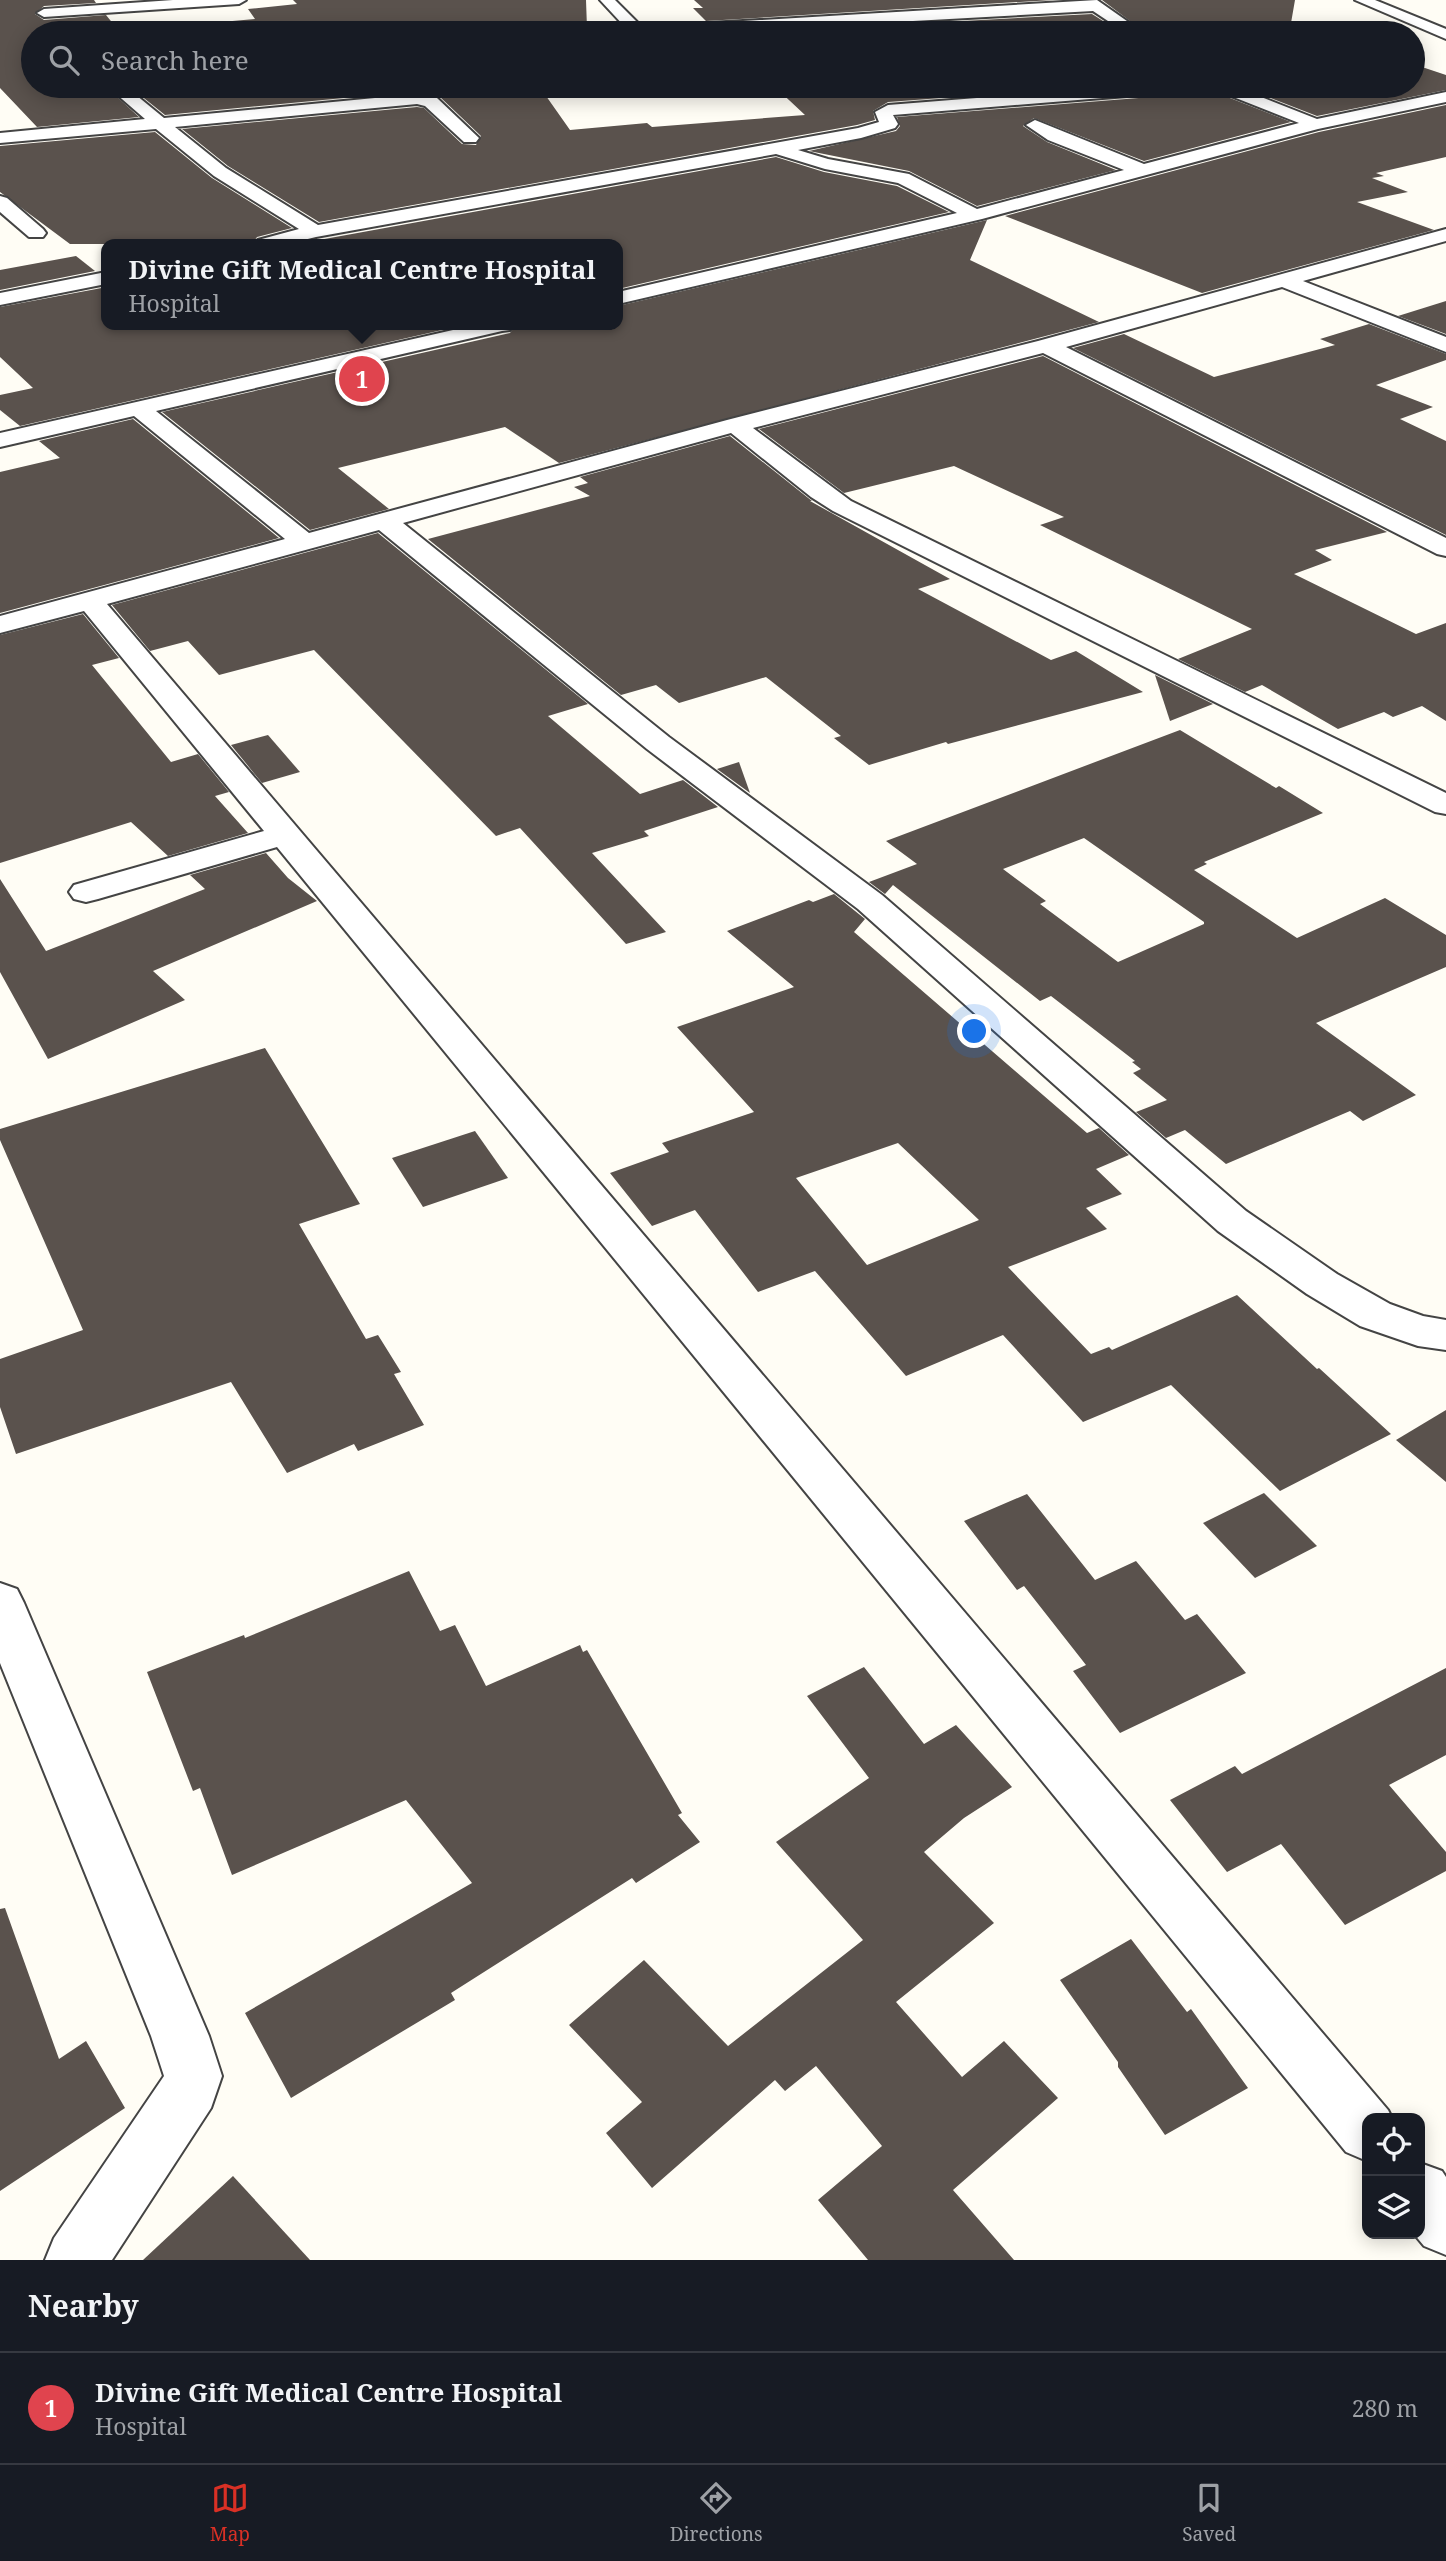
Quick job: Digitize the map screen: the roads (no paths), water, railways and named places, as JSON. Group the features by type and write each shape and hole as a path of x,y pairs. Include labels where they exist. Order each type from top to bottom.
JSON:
{"street":[{"path":"44,13 239,0"},
{"path":"607,0 627,21"},
{"path":"1362,0 1414,21"},
{"path":"817,21 1091,3 1118,21"},
{"path":"851,6 866,18"},
{"path":"1392,12 1419,9"},
{"path":"1425,25 1446,34"},
{"path":"623,297 975,215 1316,124 1446,97"},
{"path":"130,98 220,172 315,231"},
{"path":"289,239 315,231 881,128 889,124 883,112 888,110 1038,98"},
{"path":"1250,98 1316,124"},
{"path":"0,138 417,99 431,102 470,138"},
{"path":"1035,125 1054,136 1142,170"},
{"path":"776,148 813,161 903,178 975,215"},
{"path":"0,202 36,233"},
{"path":"0,625 735,425 1046,346 1446,235"},
{"path":"0,299 101,279"},
{"path":"1280,279 1446,345"},
{"path":"416,330 434,341"},
{"path":"0,440 481,330"},
{"path":"1046,346 1446,548"},
{"path":"138,408 305,543"},
{"path":"735,425 820,492 842,506 1446,805"},
{"path":"384,521 658,743 870,902 1232,1221 1322,1284 1375,1315 1418,1331 1446,1335"},
{"path":"90,601 1362,2125"},
{"path":"86,892 285,835"},
{"path":"0,1603 180,2036 193,2076 190,2088 76,2260"},
{"path":"1425,2199 1446,2224"}],"place":[{"name":"Divine Gift Medical Centre Hospital","path":"362,379"}]}
